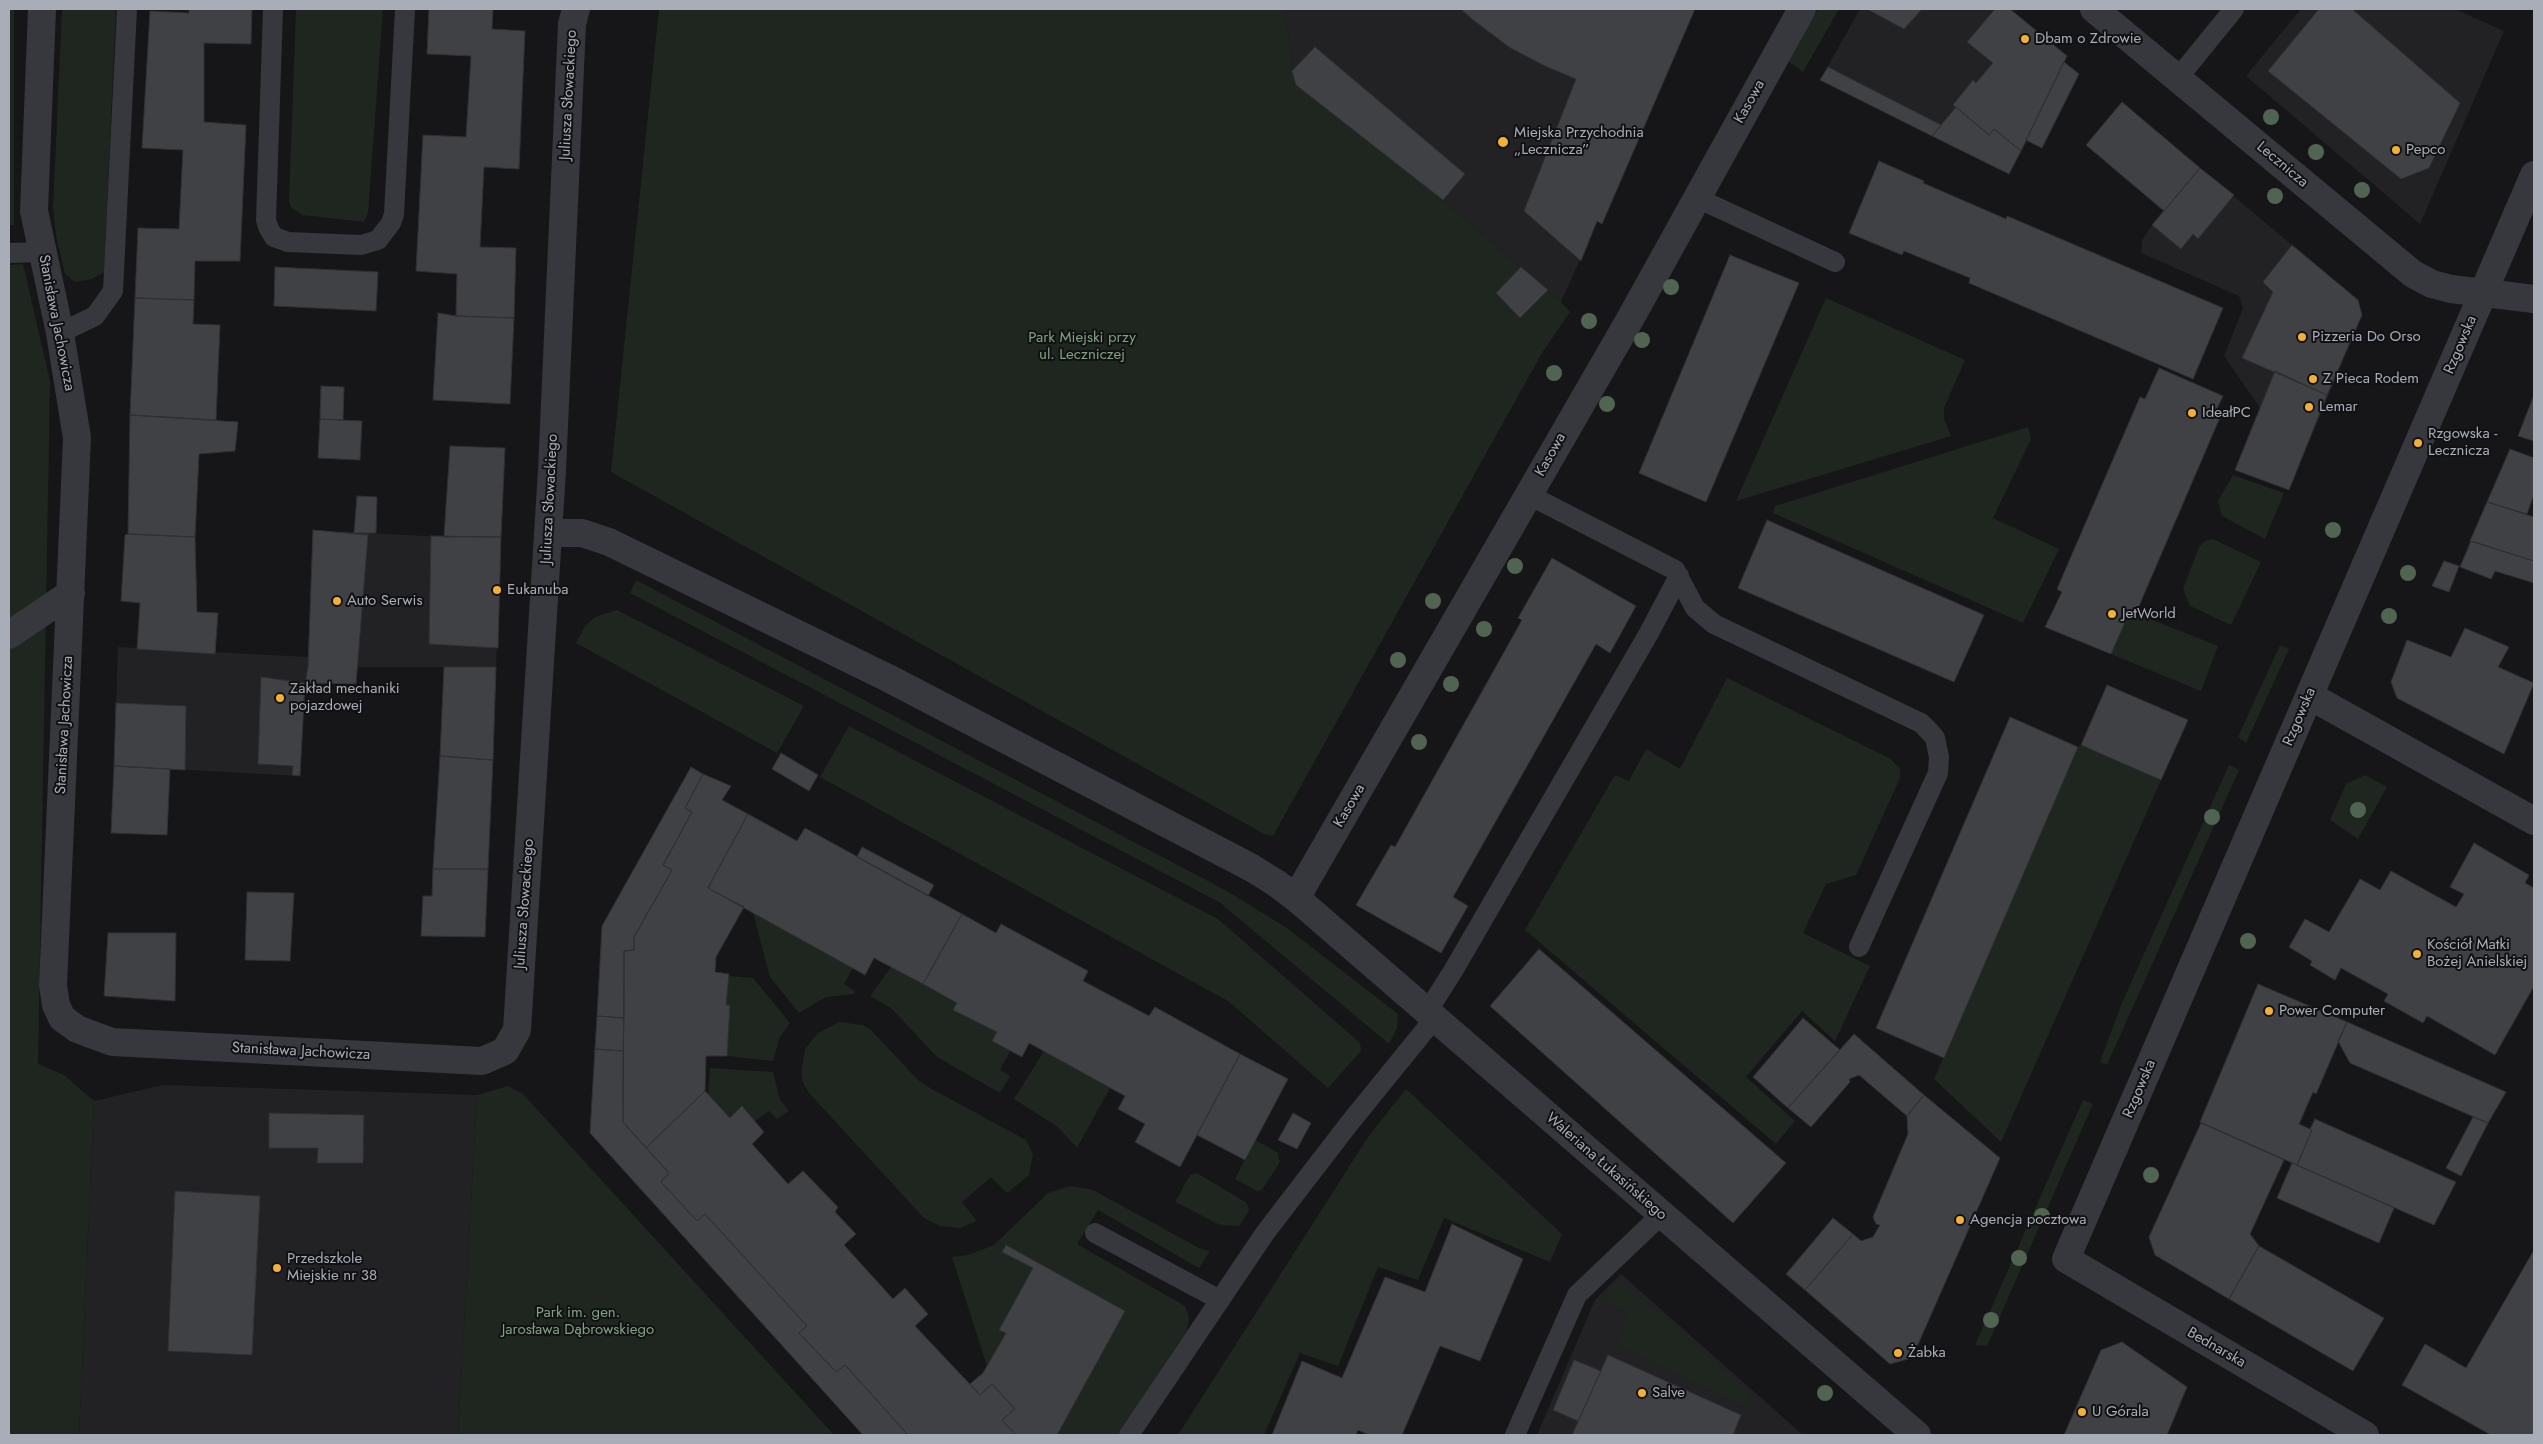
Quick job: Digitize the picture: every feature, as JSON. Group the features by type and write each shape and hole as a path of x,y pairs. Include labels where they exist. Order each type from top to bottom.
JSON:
{"street":[{"name":"Stanisława Jachowicza","path":"42,9 34,211 60,333 77,438 53,985 56,1004 62,1018 92,1037 112,1042 482,1062"},
{"name":"Juliusza Słowackiego","path":"482,1062 505,1051 517,1030 548,533 572,24 576,9"},
{"name":"Kasowa","path":"1296,898 1529,495 1802,9"},
{"name":"Lecznicza","path":"2094,9 2413,274 2432,284 2451,289 2534,300"},
{"name":"Rzgowska","path":"2066,1260 2534,175"},
{"name":"Waleriana Łukasińskiego","path":"548,533 582,533 609,542 888,678 1252,868 1296,898 1917,1435"},
{"path":"9,635 70,593"},
{"path":"2310,696 2534,821"},
{"name":"Bednarska","path":"2066,1260 2365,1435"}],"lane":[{"path":"60,333 95,316 113,291 127,9"},
{"path":"273,9 266,220 269,230 274,237 288,242 361,246 378,240 391,223 394,214 405,9"},
{"path":"2178,78 2234,9"},
{"path":"1697,198 1835,262"},
{"path":"9,253 42,252"},
{"path":"1529,495 1670,567 1679,576 1695,608 1714,624 1921,724 1934,738 1939,757 1938,773 1859,947"},
{"path":"1129,1435 1266,1233 1431,1015 1458,963 1656,620 1679,576"},
{"path":"1516,1435 1577,1295 1662,1215"},
{"path":"1095,1233 1220,1300"}],"shaded area":[{"name":"Miejska Przychodnia „Lecznicza”","path":"1284,9 1695,9 1602,224 1597,222 1561,302 1443,200 1296,85"},
{"path":"1860,9 2007,9 2067,56 2009,174 1820,80"},
{"path":"2301,9 2455,9 2504,31 2420,224 2246,76"},
{"path":"2200,168 2358,300 2362,315 2289,490 2235,470 2260,408 2224,356 2243,308 2239,296 2141,253 2142,240 2152,225"},
{"path":"313,530 444,537 501,537 496,667 308,667 305,683 300,776 114,766 118,647 308,657"},
{"name":"Przedszkole Miejskie nr 38","path":"163,1085 477,1095 458,1435 79,1435 94,1101"},
{"path":"1621,1274 1803,1435 1537,1435 1595,1300"}],"green space":[{"path":"9,9 14,9 14,225 9,225"},
{"path":"62,9 116,9 104,272 92,279 75,282 65,274 56,236 53,207"},
{"path":"296,9 383,9 368,213 364,222 302,215 291,207 289,201"},
{"name":"Park Miejski przy ul. Leczniczej","path":"659,9 1284,9 1296,85 1443,200 1561,302 1570,312 1542,353 1273,836 1264,834 611,472"},
{"path":"1818,9 1839,9 1803,72 1787,60"},
{"path":"23,264 50,381 38,1064 64,1075 94,1101 79,1435 9,1435 9,265"},
{"path":"1826,298 1965,360 1944,408 1944,419 1951,436 1736,501"},
{"path":"2028,427 2031,439 1993,518 2059,549 2023,623 1773,513 1775,506"},
{"path":"2233,475 2284,493 2265,539 2222,516 2218,501"},
{"path":"2213,539 2261,562 2231,625 2190,606 2183,589 2199,547 2205,541"},
{"path":"636,580 1227,891 1287,928 1398,1014 1397,1028 1389,1044 1219,902 630,593"},
{"path":"617,610 804,706 777,753 576,643 585,626 595,617"},
{"path":"2130,611 2218,646 2201,691 2111,654"},
{"path":"2280,645 2289,649 2246,743 2238,737"},
{"path":"1727,678 1891,759 1900,769 1900,778 1856,875 1826,884 1803,933 1870,966 1835,1041 1802,1011 1746,1077 1795,1121 1776,1144 1525,930 1615,775 1629,781 1646,749 1680,769"},
{"path":"849,726 1218,919 1360,1043 1361,1051 1328,1088 1228,1001 820,777"},
{"path":"2081,745 2161,780 2001,1142 1934,1079 2078,747"},
{"path":"2229,765 2239,770 2107,1065 2100,1062 2121,1005"},
{"path":"2365,775 2387,787 2358,839 2330,820 2346,784"},
{"path":"753,913 853,968 844,984 855,991 854,994 826,997 799,1013 770,977"},
{"path":"891,967 957,1003 954,1010 997,1032 992,1041 1010,1051 1000,1070 1010,1076 1000,1093 937,1057 891,1008 870,996"},
{"path":"729,976 753,978 790,1023 780,1037 773,1061 727,1056 730,1005 726,1005"},
{"path":"839,1022 862,1025 870,1029 918,1080 1026,1140 1033,1154 1029,1175 1007,1193 991,1177 962,1202 977,1221 970,1224 960,1228 940,1226 924,1218 809,1093 803,1083 801,1073 805,1049 818,1033"},
{"path":"1044,1051 1110,1088 1077,1148 1058,1127 1014,1099"},
{"path":"710,1068 773,1072 780,1100 789,1111 777,1119 769,1111 755,1121 742,1107 730,1118 708,1095"},
{"name":"Park im. gen. Jarosława Dąbrowskiego","path":"508,1086 523,1094 834,1435 458,1435 477,1095"},
{"path":"1406,1089 1562,1234 1550,1262 1444,1218 1418,1280 1378,1267 1338,1366 1300,1353 1264,1435 1178,1435 1368,1137"},
{"path":"2083,1100 2093,1104 1987,1346 1975,1345"},
{"path":"1255,1140 1277,1152 1280,1162 1262,1190 1257,1191 1235,1179"},
{"path":"1197,1173 1247,1203 1249,1211 1239,1226 1220,1225 1175,1202 1190,1175"},
{"path":"1070,1186 1093,1190 1199,1248 1210,1251 1199,1268 1098,1210 1077,1244 1185,1306 1188,1313 1187,1330 1118,1435 1057,1435 1125,1311 1006,1245 1003,1252 1033,1268 999,1330 1006,1333 987,1366 952,1257 968,1255 994,1245 1048,1193"},
{"path":"1619,1279 1750,1393 1744,1406 1617,1345 1629,1311 1600,1301"}],"building":[{"path":"189,9 252,9 251,44 204,43 204,122 246,125 240,261 195,261 194,300 135,298 138,228 179,229 183,150 142,148 150,11 189,13"},
{"path":"429,9 493,9 492,29 525,31 519,169 484,167 480,247 516,248 514,318 456,316 457,274 416,271 423,135 466,137 471,56 427,54"},
{"path":"1461,9 1695,9 1602,224 1597,221 1581,261 1524,211 1576,79 1545,66 1509,47"},
{"path":"1867,9 1922,9 1904,29"},
{"path":"1995,9 2010,9 2067,56 2021,151 1994,129 1989,135 1953,105 1973,80 1976,83 1993,63 1967,42"},
{"path":"2319,9 2352,9 2460,103 2429,168 2401,179 2268,71"},
{"path":"1315,47 1465,174 1443,200 1296,85 1292,71"},
{"path":"2064,62 2079,74 2042,148 2026,140"},
{"path":"1828,67 1941,125 1932,136 1820,80"},
{"path":"2122,102 2200,168 2164,211 2086,145"},
{"path":"1956,107 1989,135 1994,129 2021,151 2009,174 1932,136"},
{"path":"1879,161 1924,181 1923,183 2006,219 2007,216 2223,308 2193,379 1969,283 1970,278 1904,251 1902,255 1849,233"},
{"path":"2200,168 2234,195 2198,239 2193,234 2181,249 2152,225"},
{"name":"Pizzeria Do Orso","path":"2292,245 2358,300 2362,315 2327,395 2242,358 2273,292 2263,282"},
{"path":"1730,255 1799,283 1706,502 1639,473"},
{"path":"275,267 378,272 376,311 274,306"},
{"path":"1521,267 1548,290 1520,318 1496,293"},
{"path":"135,298 194,300 193,324 220,325 216,420 130,415"},
{"path":"438,313 456,316 514,318 510,404 433,400"},
{"path":"2159,368 2223,396 2215,413 2221,415 2136,613 2130,611 2111,654 2045,627 2062,592 2057,589 2140,397 2145,399"},
{"path":"2275,371 2327,395 2289,490 2235,470"},
{"path":"321,386 344,387 343,420 320,419"},
{"path":"2534,395 2534,441 2518,436"},
{"path":"130,415 238,422 235,451 199,454 195,537 128,534"},
{"path":"320,419 362,421 360,460 318,458"},
{"path":"450,446 505,448 501,537 444,537"},
{"path":"2510,449 2534,458 2534,494 2527,514 2487,502"},
{"path":"357,496 377,497 376,533 354,533"},
{"path":"2487,502 2534,517 2534,561 2470,541"},
{"path":"1767,520 1984,615 1954,682 1738,588"},
{"name":"Auto Serwis","path":"313,530 368,535 356,684 305,683 308,667"},
{"path":"125,535 195,537 197,612 218,613 215,654 137,649 140,603 121,601"},
{"path":"431,536 501,537 498,648 429,644"},
{"path":"2471,541 2534,561 2534,583 2495,571 2491,579 2460,567"},
{"path":"1552,558 1636,606 1610,653 1596,644 1453,897 1468,906 1441,953 1356,905 1391,845 1395,847 1522,620 1518,618"},
{"path":"2444,561 2459,566 2449,592 2432,586"},
{"path":"2465,628 2509,647 2498,667 2534,683 2504,754 2397,698 2391,682 2407,640 2451,657"},
{"path":"444,667 496,667 493,760 440,756"},
{"path":"261,677 305,683 300,776 292,775 293,766 258,764"},
{"path":"2107,685 2188,720 2161,780 2081,745"},
{"path":"116,703 186,706 185,770 114,766"},
{"path":"2010,717 2078,747 1944,1058 1876,1028"},
{"path":"781,753 818,775 809,791 772,769"},
{"path":"440,756 493,760 488,869 433,869"},
{"path":"114,766 170,769 167,835 111,833"},
{"path":"691,767 703,774 685,808 692,812 663,865 672,870 634,937 634,950 624,951 624,1018 597,1016 602,926"},
{"path":"703,774 731,786 722,800 748,814 708,888 744,907 716,957 715,972 729,974 726,1005 730,1005 727,1056 706,1056 705,1091 646,1148 623,1122 624,951 634,950 634,937 672,870 663,865 692,812 685,808"},
{"path":"748,814 797,841 805,828 962,914 923,984 874,958 865,975 708,888"},
{"name":"Kościół Matki Bożej Anielskiej","path":"2474,843 2529,875 2525,883 2534,888 2534,986 2495,1055 2427,1016 2423,1023 2384,1001 2388,994 2341,968 2335,980 2310,965 2312,961 2289,947 2305,919 2329,932 2360,879 2380,890 2391,871 2456,907 2464,894 2450,887"},
{"path":"862,847 934,885 928,896 857,857"},
{"path":"433,869 488,869 485,937 421,936 423,896 432,896"},
{"path":"247,892 294,893 290,961 245,960"},
{"path":"962,914 996,933 1001,924 1088,971 1083,981 1149,1016 1155,1007 1240,1054 1180,1167 1135,1142 1145,1124 1118,1109 1125,1096 1029,1043 1022,1057 992,1041 997,1032 953,1010 957,1003 923,984"},
{"path":"108,933 176,933 175,1001 104,996"},
{"path":"1539,949 1786,1163 1733,1223 1490,1006"},
{"path":"2258,984 2347,1022 2316,1094 2313,1092 2299,1124 2312,1130 2297,1165 2200,1122"},
{"path":"597,1016 624,1018 623,1051 595,1049"},
{"path":"1803,1018 1840,1050 1788,1108 1753,1077"},
{"path":"2347,1022 2506,1092 2488,1123 2350,1063 2338,1041"},
{"path":"1854,1034 1924,1095 1907,1116 1859,1075 1849,1079 1850,1082 1811,1127 1788,1108"},
{"path":"595,1049 623,1051 623,1122 669,1173 661,1182 697,1221 705,1214 807,1326 799,1333 836,1372 845,1365 908,1435 863,1435 590,1133"},
{"path":"1240,1054 1288,1079 1245,1160 1197,1135"},
{"path":"705,1091 730,1118 742,1106 764,1132 752,1144 788,1184 803,1171 838,1207 835,1212 856,1234 844,1245 893,1299 905,1288 928,1314 915,1326 980,1395 992,1384 1015,1409 1002,1420 1016,1435 908,1435 845,1365 836,1372 799,1333 807,1326 705,1214 697,1221 661,1182 669,1173 646,1148"},
{"path":"1924,1095 2000,1158 1912,1358 1890,1364 1805,1290 1853,1234 1861,1241 1873,1237 1880,1225 1876,1224 1873,1217 1908,1134 1907,1116"},
{"path":"269,1113 364,1115 363,1163 317,1163 318,1148 269,1148"},
{"path":"1293,1113 1311,1123 1297,1149 1278,1140"},
{"path":"2473,1117 2488,1123 2461,1176 2446,1168"},
{"path":"2315,1119 2456,1182 2434,1225 2297,1165"},
{"path":"2201,1123 2284,1160 2250,1234 2259,1246 2229,1299 2155,1255 2149,1237"},
{"path":"2292,1163 2394,1208 2379,1243 2277,1198"},
{"path":"175,1191 260,1196 252,1355 168,1351"},
{"path":"1833,1218 1853,1234 1805,1290 1786,1274"},
{"path":"1452,1224 1523,1259 1480,1361 1440,1346 1402,1435 1369,1435 1358,1430 1356,1435 1272,1435 1302,1361 1342,1378 1385,1277 1425,1292"},
{"path":"1006,1245 1125,1311 1057,1435 1016,1435 1002,1420 1015,1409 992,1384 980,1395 970,1384 983,1373 1006,1333 999,1330 1033,1268 1002,1252"},
{"path":"2259,1246 2384,1318 2353,1371 2229,1299"},
{"path":"2534,1250 2534,1435 2491,1435 2402,1385 2425,1344 2466,1368"},
{"path":"2122,1342 2187,1387 2167,1435 2064,1435 2101,1350"},
{"name":"Salve","path":"1608,1355 1741,1415 1733,1435 1572,1435"},
{"path":"1574,1360 1601,1371 1578,1421 1553,1410"}],"place":[{"name":"Dbam o Zdrowie","path":"2025,39"},
{"name":"Miejska Przychodnia „Lecznicza”","path":"1503,142"},
{"name":"Pepco","path":"2396,150"},
{"name":"Pizzeria Do Orso","path":"2302,337"},
{"name":"Z Pieca Rodem","path":"2313,379"},
{"name":"Lemar","path":"2309,407"},
{"name":"IdeałPC","path":"2192,413"},
{"name":"Rzgowska - Lecznicza","path":"2418,443"},
{"name":"Eukanuba","path":"497,590"},
{"name":"Auto Serwis","path":"337,601"},
{"name":"JetWorld","path":"2112,614"},
{"name":"Zakład mechaniki pojazdowej","path":"280,698"},
{"name":"Kościół Matki Bożej Anielskiej","path":"2417,954"},
{"name":"Power Computer","path":"2269,1011"},
{"name":"Agencja pocztowa","path":"1960,1220"},
{"name":"Przedszkole Miejskie nr 38","path":"277,1268"},
{"name":"Żabka","path":"1898,1353"},
{"name":"Salve","path":"1642,1393"},
{"name":"U Górala","path":"2082,1412"}]}
